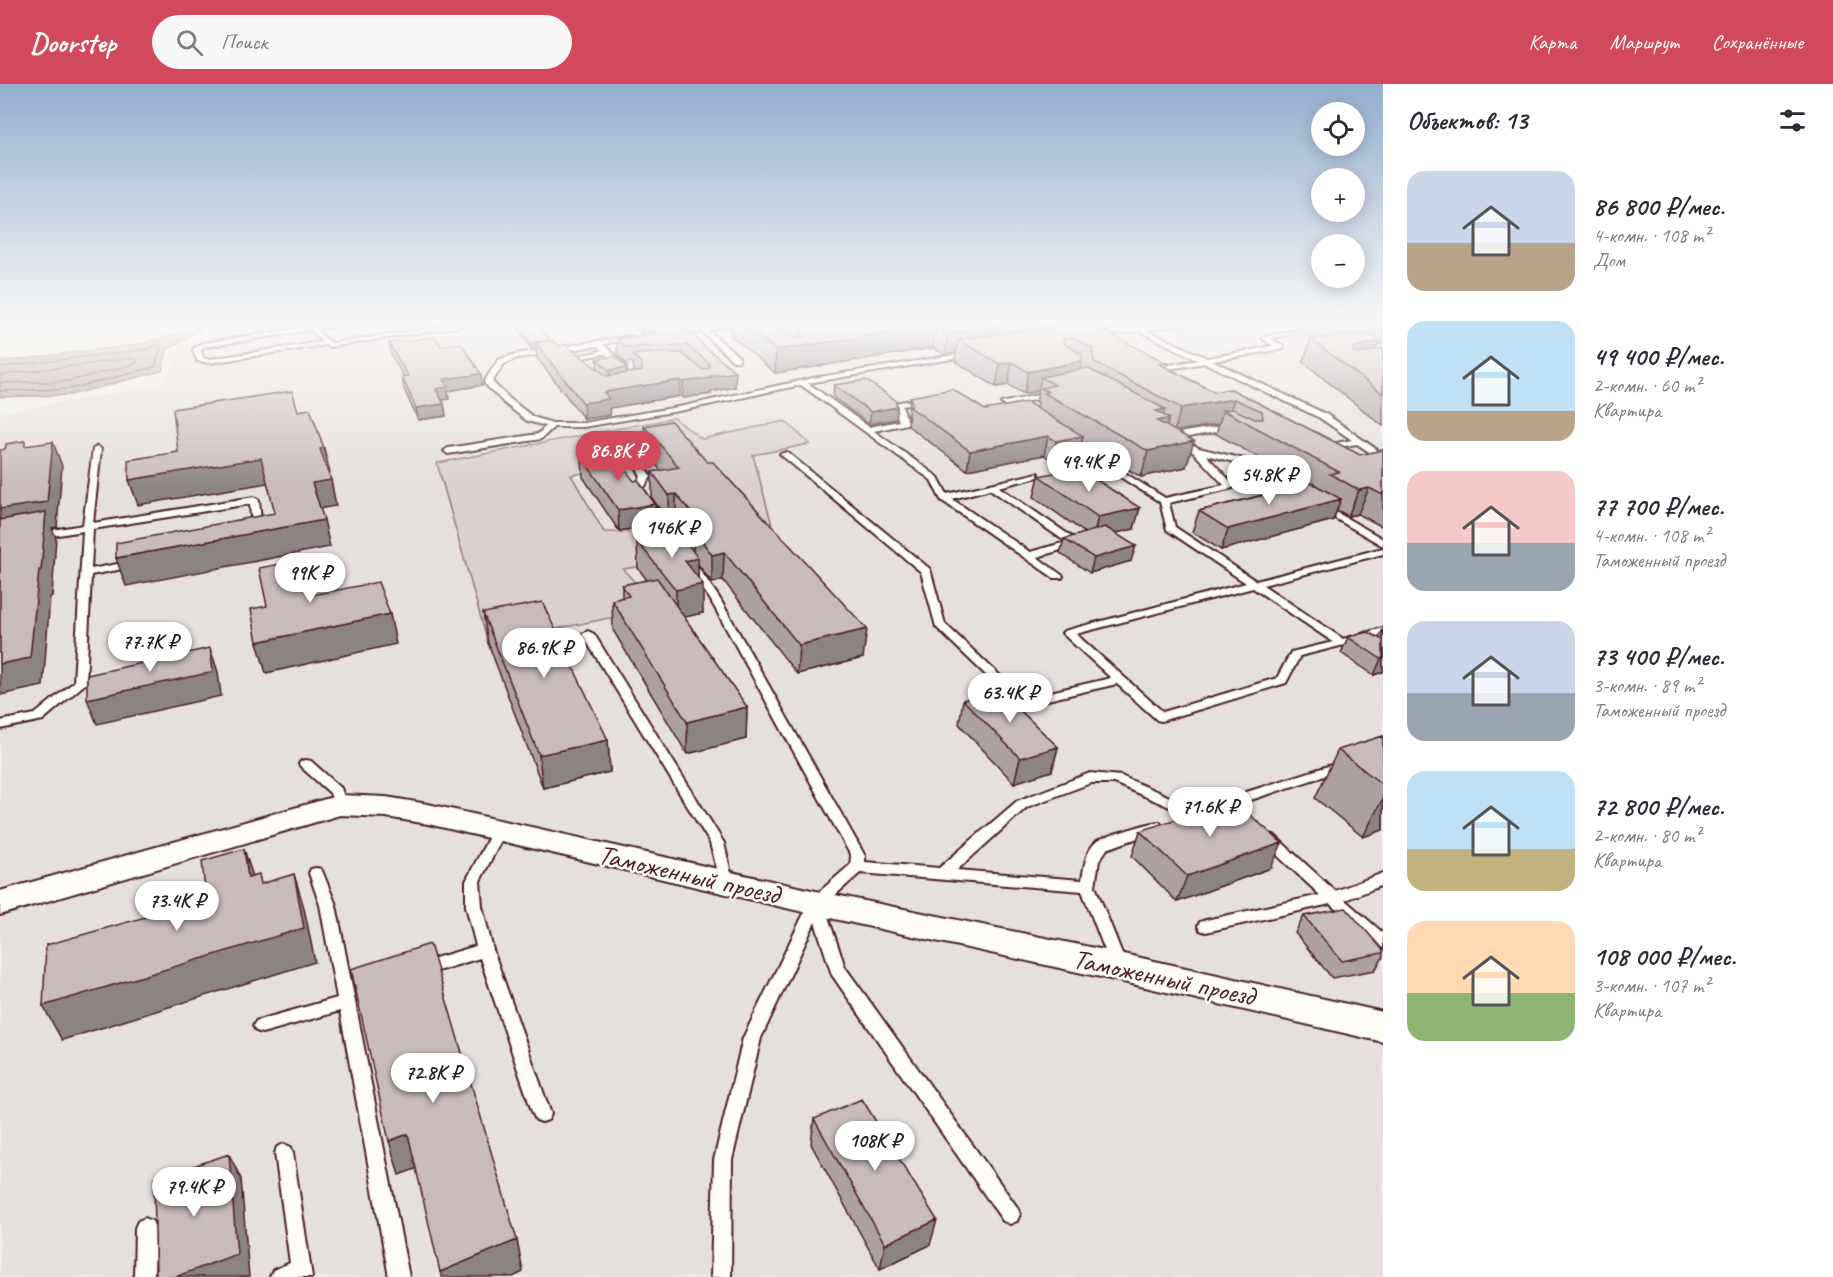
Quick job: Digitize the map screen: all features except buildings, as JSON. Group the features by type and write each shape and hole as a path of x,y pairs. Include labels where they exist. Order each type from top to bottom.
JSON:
{"street":[{"name":"Таможенный проезд","path":"0,903 340,805 386,807 1383,1027"}],"lane":[{"path":"490,379 488,382 507,401 530,419 552,425 583,425 684,408 828,379"},
{"path":"1245,379 1323,416 1383,458"},
{"path":"803,383 935,479 945,498 1058,576"},
{"path":"1034,422 1005,403 1061,392"},
{"path":"867,430 904,422 897,405 914,401"},
{"path":"448,452 541,436 552,425"},
{"path":"1172,437 1227,428 1242,435"},
{"path":"1162,431 1196,450 1245,462 1383,543"},
{"path":"1054,434 1164,501 1230,486 1196,450"},
{"path":"1317,449 1359,441"},
{"path":"0,725 39,717 80,683 88,528 97,449"},
{"path":"784,454 926,571 940,625 1021,702 1120,680"},
{"path":"636,458 646,477 638,489 715,599 858,856 857,867 816,903 752,1038 723,1160 721,1277"},
{"path":"945,498 1035,475"},
{"path":"992,486 1074,543 1029,556"},
{"path":"33,537 254,500 257,540 246,542"},
{"path":"1164,501 1170,528 1342,643"},
{"path":"1383,551 1068,633 1161,717 1282,680 1295,654 1383,631"},
{"path":"86,573 143,562"},
{"path":"588,634 717,843 726,882"},
{"path":"1357,638 1383,655"},
{"path":"1119,967 1088,886 1092,860 1102,844 1361,759"},
{"path":"306,764 336,791 340,805"},
{"path":"942,874 1022,804 1089,778 1116,779 1195,813"},
{"path":"1257,828 1383,942"},
{"path":"499,831 474,881 474,906 485,950 542,1114"},
{"path":"857,867 1088,886"},
{"path":"316,873 328,905 349,994 399,1277"},
{"path":"1206,926 1332,897 1383,879"},
{"path":"816,903 838,970 1010,1214"},
{"path":"409,973 485,950"},
{"path":"262,1026 349,994"},
{"path":"280,1277 302,1273 284,1153"},
{"path":"144,1277 145,1228"}],"shaded area":[{"path":"165,379 1383,379 1383,1277 0,1277 0,413 162,385"},
{"path":"674,418 702,439 785,421 810,444 753,455 775,536 671,446 629,450 625,467 571,475 604,532 651,533 669,562 623,569 658,608 488,643 437,463"}],"water":[{"path":"0,379 133,379 70,395 0,397"}]}
